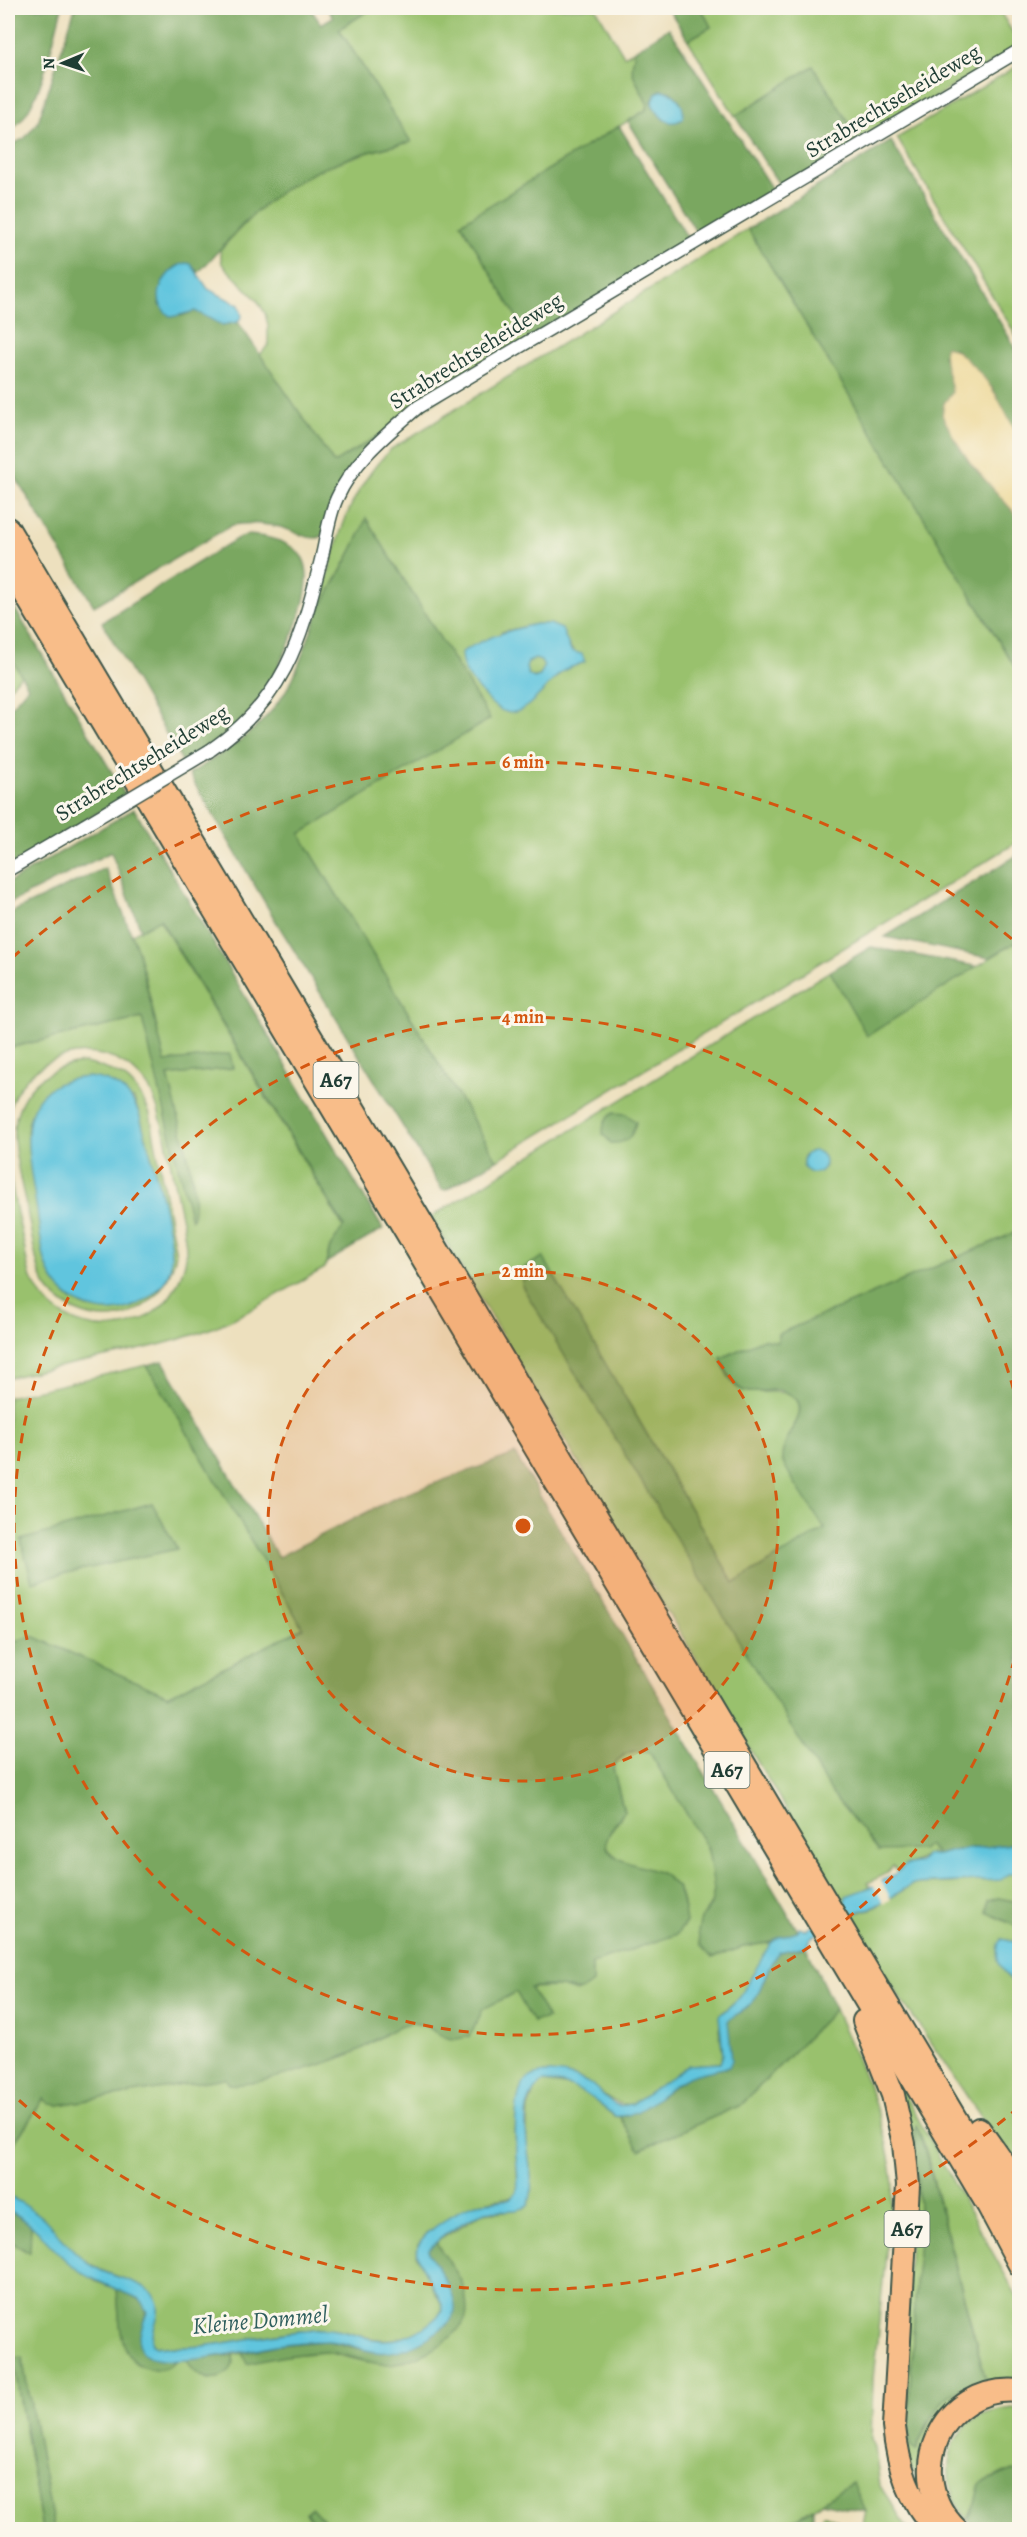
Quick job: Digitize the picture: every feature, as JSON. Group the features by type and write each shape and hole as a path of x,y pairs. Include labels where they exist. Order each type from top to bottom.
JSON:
{"highway":[{"name":"A67","path":"8,529 829,1921 1020,2265"},
{"name":"A67","path":"8,565 829,1921 904,2030 1020,2227"},
{"name":"A67","path":"829,1921 844,1981 880,2059 900,2125 906,2163 908,2204 895,2434 899,2460 907,2484 918,2506 936,2529"},
{"name":"A67","path":"904,2030 934,2062 1020,2187"},
{"path":"957,2529 939,2508 932,2487 931,2459 937,2439 952,2414 971,2400 1003,2390 1020,2391"}],"street":[{"name":"Strabrechtseheideweg","path":"8,870 209,751 240,729 256,712 273,691 292,657 306,621 336,499 368,450 418,407 1020,50"}],"green space":[{"path":"8,8 62,8 37,94 29,110 8,131"},
{"path":"75,8 310,8 321,24 333,17 327,8 373,8 339,29 411,142 374,150 337,162 286,189 251,216 198,273 197,270 178,265 173,269 163,283 159,305 181,316 195,311 227,324 238,322 334,463 412,415 366,454 321,537 306,536 285,528 268,525 250,523 232,525 94,606 8,465 8,147 25,138 38,122"},
{"path":"373,8 596,8 624,56 635,50 632,67 634,77 648,105 646,110 461,223 532,343 334,463 260,355 268,345 268,325 265,313 257,300 222,264 220,250 263,206 302,179 355,156 411,142 339,29"},
{"path":"668,8 701,8 711,27 688,40"},
{"path":"701,8 998,8 1019,43 1018,47 861,142 813,67 735,116 688,40 711,27"},
{"path":"669,28 775,194 701,240 628,121 646,110 648,105 634,76 632,67 635,50","holes":["660,90 671,92 680,101 664,120 651,102"]},
{"path":"1019,65 1019,340 897,138"},
{"path":"813,66 861,142 782,189 735,116"},
{"path":"619,126 692,245 532,343 461,223"},
{"path":"891,141 1019,354 1019,434 993,389 954,348 943,355 951,378 952,393 944,403 943,415 955,440 971,464 1019,518 1019,674 748,229"},
{"path":"748,229 1019,674 1019,841 497,1160 300,834 489,719 366,519 361,533 318,613 336,546 351,505 375,467 391,449","holes":["536,624 550,624 584,662 564,670 530,703 501,632"]},
{"path":"366,518 490,719 300,834 497,1160 446,1190 442,1190 274,918 189,774 248,734 272,710 282,696 296,672 319,612"},
{"path":"248,535 285,543 302,557 307,573 306,593 300,617 278,666 254,707 243,720 222,737 182,761 102,622 238,538"},
{"path":"8,597 126,796 8,867 8,710 28,687 8,652"},
{"path":"8,652 21,675 8,690"},
{"path":"535,659 543,664 544,668 539,676 535,677 527,672 526,668 531,660"},
{"path":"134,809 383,1229 326,1263 330,1247 344,1226 160,919 141,930 111,852 8,904 8,883"},
{"path":"1019,854 1019,940 989,958 885,937"},
{"path":"105,868 138,951 165,1062 230,1054 233,1068 168,1076 191,1173 194,1209 191,1220 142,1018 8,1048 8,914"},
{"path":"159,919 344,1228 330,1247 325,1268 231,1320 199,1333 152,1347 8,1378 8,1160 30,1276 46,1302 65,1317 87,1325 110,1327 133,1323 154,1312 171,1295 183,1268 186,1256 185,1240 166,1138 153,1097 140,1077 123,1063 103,1056 83,1053 63,1056 44,1064 28,1077 16,1094 8,1114 8,1048 142,1018 183,1181 193,1182 168,1075 233,1067 229,1054 165,1062 145,977 132,934"},
{"path":"1019,940 1019,1231 778,1334 778,1342 721,1358 729,1378 739,1389 751,1392 787,1393 799,1403 799,1414 790,1431 782,1461 825,1529 734,1583 627,1400 833,1795 928,1845 938,1855 931,1854 897,1871 893,1866 887,1873 868,1883 870,1887 853,1895 844,1906 431,1217 830,971 867,1035","holes":["804,1156 825,1166 820,1171 803,1163"]},
{"path":"871,947 975,966 867,1036 830,971"},
{"path":"84,1063 117,1073 139,1092 150,1114 176,1254 166,1281 155,1296 140,1308 118,1317 104,1318 77,1312 54,1296 46,1285 36,1257 14,1146 17,1115 28,1091 46,1075 70,1065","holes":["68,1080 134,1099 171,1251 167,1277 149,1298 133,1307 88,1308 71,1300 53,1280 44,1254 27,1132 31,1115 40,1100 45,1094"]},
{"path":"614,1113 626,1114 636,1122 633,1132 625,1141 611,1143 603,1134 603,1127 606,1119"},
{"path":"1019,1231 1019,1843 952,1851 938,1855 928,1845 921,1850 879,1851 833,1795 522,1286 525,1267 543,1257 734,1583 825,1529 794,1482 782,1458 800,1412 796,1399 786,1392 776,1390 747,1392 738,1387 729,1377 721,1358 763,1339 778,1342 778,1334"},
{"path":"163,1361 278,1557 395,1498 515,1454 798,1931 779,1937 772,1942 743,1947 712,1958 700,1945 698,1931 701,1919 711,1905 714,1890 708,1849 650,1753 633,1751 620,1758 613,1768 624,1812 610,1833 607,1848 619,1859 656,1871 671,1881 680,1894 686,1922 677,1934 592,1963 592,1983 584,1989 549,1986 530,1988 548,2018 533,2022 516,1992 483,2009 470,2036 456,2039 444,2037 422,2025 409,2024 389,2032 348,2055 294,2073 256,2082 229,2084 225,2078 58,2105 50,2104 44,2098 8,2152 8,1645 25,1638 35,1637 168,1696 303,1628 147,1365"},
{"path":"147,1365 303,1628 168,1696 35,1637 25,1638 8,1645 8,1397","holes":["152,1503 177,1549 66,1573"]},
{"path":"152,1503 177,1549 32,1582 21,1540"},
{"path":"641,1750 650,1753 684,1805 696,1825 712,1865 714,1885 711,1904 701,1919 712,1958 743,1947 772,1942 740,1997 723,2012 719,2029 723,2054 720,2063 689,2065 632,2104 617,2103 585,2081 561,2074 544,2073 520,2092 515,2132 518,2186 515,2196 474,2204 428,2232 418,2244 417,2256 443,2307 437,2317 426,2327 406,2336 391,2339 325,2329 192,2347 156,2346 151,2342 154,2326 133,2282 100,2270 80,2257 42,2217 8,2195 8,2153 44,2098 47,2102 58,2105 200,2082 320,2059 356,2050 395,2028 410,2024 424,2025 450,2037 470,2036 483,2009 516,1992 533,2022 547,2017 530,1988 561,1987 576,1992 592,1983 592,1963 677,1934 686,1922 678,1888 661,1873 623,1862 611,1852 606,1844 607,1837 624,1812 613,1768 624,1755"},
{"path":"1019,1872 1019,1902 998,1898 988,1901 987,1912 1019,1928 1019,1950 1015,1942 1002,1939 1004,1969 1008,1978 1019,1976 1019,2173 870,1953 849,1915 874,1908 913,1884 951,1883"},
{"path":"998,1898 1019,1902 1019,1928 987,1912 988,1901"},
{"path":"806,1947 835,2009 741,2105 639,2150 620,2117 646,2106 689,2076 729,2067 728,2021 751,2004 771,1963 779,1952"},
{"path":"835,2009 872,2095 890,2161 893,2184 873,2379 871,2440 875,2448 880,2486 908,2529 862,2529 866,2512 852,2483 779,2529 331,2530 312,2508 306,2513 319,2529 54,2529 22,2358 13,2359 42,2529 8,2529 8,2240 29,2253 31,2224 95,2281 117,2289 122,2338 132,2359 141,2366 162,2369 177,2359 187,2359 207,2379 222,2374 234,2363 233,2355 242,2353 247,2363 278,2356 326,2352 367,2362 455,2333 441,2252 436,2242 482,2213 515,2210 526,2151 528,2109 535,2087 543,2082 571,2086 586,2093 614,2116 620,2117 639,2149 741,2105"},
{"path":"883,2056 1019,2300 1019,2388 937,2428 942,2529 900,2446 911,2209","holes":["917,2126 924,2144 986,2381 968,2385 949,2395 935,2411 917,2450 909,2441 908,2423 920,2221 914,2131"]},
{"path":"916,2125 986,2381 958,2390 948,2396 934,2413 916,2450 910,2446 908,2423 920,2221 914,2131"},
{"path":"8,2210 31,2224 30,2253 8,2240"},
{"path":"436,2242 462,2283 467,2309 465,2320 459,2329 440,2345 405,2361 383,2364 324,2352 285,2356 247,2364 242,2353 277,2345 327,2341 369,2351 447,2325 449,2290 429,2253 429,2249"},
{"path":"117,2289 143,2303 145,2314 139,2343 167,2360 177,2359 172,2364 162,2369 152,2369 140,2366 132,2359 122,2338"},
{"path":"233,2355 233,2365 229,2372 215,2378 207,2378 199,2374 187,2359"},
{"path":"22,2357 54,2529 42,2529 13,2358"},
{"path":"1012,2408 1019,2409 1019,2472 1005,2472 980,2483 968,2520 959,2508 949,2480 952,2450 958,2436 967,2425 984,2414"},
{"path":"1011,2471 1019,2472 1019,2529 980,2529 968,2520 980,2483"},
{"path":"852,2483 866,2512 821,2502"},
{"path":"312,2508 331,2529 319,2529 306,2512"},
{"path":"813,2508 813,2519 798,2529 779,2529"},
{"path":"823,2514 838,2520 834,2529 817,2529"}],"sand":[{"path":"946,346 958,352 984,378 997,395 1019,434 1019,518 971,464 942,415 944,403 952,393 944,356"}],"water":[{"path":"663,90 679,100 683,109 683,119 668,122 658,113 652,104 656,93"},
{"path":"186,263 191,264 208,289 239,305 242,316 238,322 222,325 195,311 172,317 164,311 159,296 164,279 170,272"},
{"path":"536,624 550,624 562,629 571,651 582,654 585,662 563,671 529,705 521,710 506,712 490,702 472,681 462,662 462,652 489,638","holes":["535,659 541,661 544,667 540,676 534,678 528,674 526,668 528,662"]},
{"path":"88,1077 105,1080 119,1087 135,1105 155,1169 169,1236 170,1269 163,1284 144,1301 120,1310 103,1311 86,1307 65,1294 53,1280 45,1261 30,1168 29,1126 34,1107 44,1092 62,1082"},
{"path":"814,1151 822,1154 825,1162 822,1170 814,1173 806,1170 803,1162 806,1154"},
{"path":"1019,1843 1019,1872 1008,1874 1001,1880 913,1884 874,1907 848,1915 810,1938 807,1946 779,1952 771,1963 751,2004 728,2021 732,2060 729,2067 703,2072 679,2081 644,2107 625,2116 615,2116 574,2088 543,2082 532,2094 527,2108 526,2125 531,2177 528,2206 514,2210 490,2211 475,2216 449,2232 429,2249 429,2253 452,2293 454,2314 441,2329 413,2346 385,2353 331,2341 320,2341 276,2345 206,2358 166,2360 151,2358 142,2352 139,2343 147,2312 140,2299 98,2281 74,2267 27,2222 8,2210 8,2195 42,2217 76,2253 91,2265 139,2284 152,2293 158,2305 158,2316 152,2338 152,2344 156,2346 193,2347 322,2329 383,2340 407,2336 419,2331 443,2310 418,2257 420,2242 437,2226 467,2207 478,2203 509,2199 517,2192 516,2115 518,2098 525,2082 542,2074 564,2074 585,2081 614,2104 623,2106 632,2104 689,2065 720,2063 723,2054 719,2016 740,1997 770,1944 779,1937 798,1931 799,1928 805,1930 844,1906 846,1896 871,1887 895,1874 905,1865 920,1862 926,1855"},
{"path":"1002,1939 1015,1942 1019,1951 1020,1968 1014,1982 1005,1974 999,1962 997,1950"}],"pier":[{"path":"880,1879 891,1899 884,1904 872,1883"}],"water label":[{"name":"Kleine Dommel","path":"260,2320"}]}
